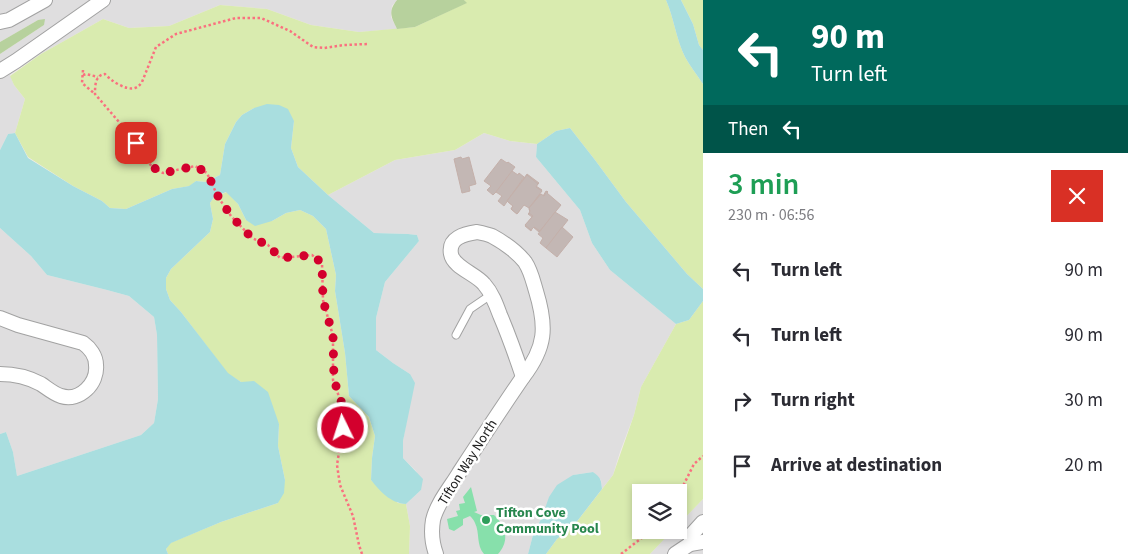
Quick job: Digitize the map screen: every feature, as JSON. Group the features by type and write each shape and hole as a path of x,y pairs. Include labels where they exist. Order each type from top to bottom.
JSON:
{"street":[{"path":"0,22 9,20 45,0"},
{"path":"0,70 103,0"},
{"name":"Tifton Way North","path":"436,554 432,538 432,527 441,502 480,440 532,366 542,338 544,324 542,310 530,273 525,262 516,252 491,236 477,232 456,238 451,245 452,258 455,263 479,279 492,294 523,378"},
{"path":"0,318 18,325 83,343 94,355 96,374 88,389 71,397 62,396 25,377 0,374"},
{"path":"675,554 696,543 693,532 703,522"}],"lane":[{"path":"456,335 470,309 492,294"}],"path":[{"path":"95,85 98,77 101,74 105,74 109,79 120,85 133,89 138,87 142,82 156,48 176,34 236,18 261,18 290,31 313,47 324,48 368,44"},
{"path":"98,77 82,73 82,83 95,94 125,129 152,167 164,173 195,166 207,173 218,196 231,216 252,238 268,245 280,258 312,255 322,263 323,300 333,336 334,380 346,416 337,464 340,485 352,516 358,545 362,554"},
{"path":"93,76 95,78 95,94"},
{"path":"684,484 694,464 703,456"},
{"path":"621,554 640,539"}],"shaded area":[{"path":"0,0 397,0 392,6 391,17 397,29 359,32 311,25 267,9 220,5 169,26 129,28 103,19 41,54 10,75 14,85 25,99 15,133 8,134 0,150 0,54 44,25 38,20 0,42"},
{"path":"484,133 510,141 537,144 536,157 580,210 592,243 610,270 676,324 641,387 634,415 613,475 602,489 601,480 593,472 573,475 542,517 533,535 528,554 409,554 410,526 406,504 421,490 416,471 403,458 410,374 376,350 376,318 385,282 419,241 417,235 374,233 328,195 395,160 455,150"},
{"path":"0,228 31,256 47,275 129,296 154,317 157,335 158,399 154,423 141,435 17,476 13,452 6,432 0,434"},
{"path":"703,499 703,554 650,554 664,539 687,539 687,516"}],"green space":[{"path":"397,0 464,0 467,3 415,27 397,29 391,11"},
{"path":"464,0 666,0 682,50 703,84 703,289 687,274 626,202 570,128 556,131 537,144 510,141 484,133 455,150 395,160 328,195 298,167 291,148 294,121 254,108 242,115 236,122 225,144 220,175 206,182 196,181 190,186 172,189 126,209 110,208 102,201 73,186 28,157 15,133 25,99 14,85 10,76 41,54 103,19 129,28 169,26 220,5 267,9 311,25 359,32 415,27 466,3"},
{"path":"681,0 703,0 703,50 699,45 693,24"},
{"path":"45,19 44,25 0,54 0,42 38,20"},
{"path":"227,192 238,204 246,220 272,221 286,213 300,210 313,216 326,229 336,275 335,291 345,353 349,396 369,417 375,436 371,480 398,503 406,504 410,526 409,554 168,554 166,549 170,543 221,522 278,503 285,480 278,446 279,424 241,382 228,374 170,300 166,289 166,278 171,269 210,232 213,219 210,203 214,197"},
{"path":"703,301 703,499 687,516 687,484 632,484 632,539 664,539 650,554 546,554 557,539 575,524 613,475 634,415 641,387 676,324 689,320"},
{"name":"Tifton Cove Community Pool","path":"471,487 477,511 474,512 481,515 494,515 504,529 504,544 498,554 484,554 480,547 474,521 470,516 463,519 463,525 454,531 449,529 447,519 458,516 456,511 460,510 459,504 465,503 463,497"}],"water":[{"path":"666,0 681,0 693,24 699,45 703,50 703,84 682,50"},
{"path":"267,104 279,105 288,109 294,121 291,148 298,167 328,195 374,233 417,235 419,241 385,282 376,318 376,350 410,374 415,383 403,441 403,458 423,479 421,490 406,504 400,503 386,496 371,480 375,436 369,417 349,396 345,353 335,291 336,275 326,229 313,216 300,210 286,213 272,221 255,226 246,220 238,204 226,192 214,197 210,203 213,219 210,232 171,269 166,278 166,289 170,300 228,373 241,382 254,381 268,392 279,424 278,446 285,480 284,493 278,503 221,522 171,543 166,549 168,554 0,554 0,434 6,432 13,452 17,476 141,435 154,423 158,399 157,335 154,317 129,296 47,275 31,256 0,228 0,150 8,134 15,133 28,158 73,186 102,201 110,208 126,209 172,189 189,186 196,181 206,182 220,175 225,144 236,122 242,115 254,108"},
{"path":"570,128 626,202 687,274 703,289 703,301 689,320 676,324 610,270 592,243 580,210 536,157 537,144 556,131"},
{"path":"593,472 600,479 602,489 575,524 557,539 546,554 528,554 533,535 549,497 557,485 573,475"}],"building":[{"path":"461,157 462,159 469,157 476,184 469,186 470,191 462,193 454,159"},
{"path":"501,159 515,167 493,195 487,190 491,186 484,181"},
{"path":"512,171 524,177 504,206 498,201 502,196 496,192"},
{"path":"527,174 539,183 536,186 542,190 529,207 524,204 517,214 511,209 513,206 507,201"},
{"path":"527,175 538,184 536,187 542,191 529,208 524,205 517,214 511,209 513,206 507,201"},
{"path":"546,191 548,192 546,194 560,205 539,232 533,227 531,231 525,226 532,217 528,214 530,212 529,209 540,194 543,196"},
{"path":"547,191 561,205 540,231 534,227 531,230 525,225 533,216 529,213 529,208 541,194 544,196"},
{"path":"555,212 568,220 546,248 540,243 543,238 538,234"},
{"path":"562,227 573,237 557,257 546,248"}],"place":[{"name":"Tifton Cove Community Pool","path":"486,520"}],"route":[{"path":"136,143 152,167 164,173 195,166 207,173 218,196 231,216 252,238 268,245 280,258 312,255 322,263 323,300 333,336 334,380 346,416 343,428"}]}
